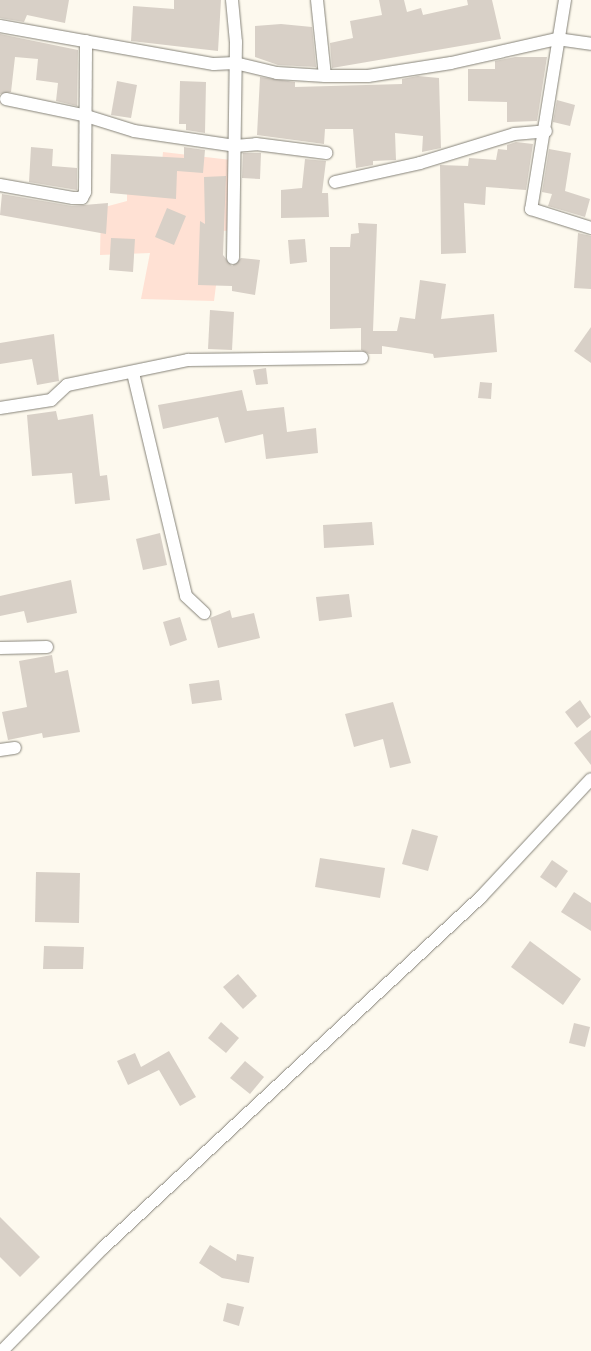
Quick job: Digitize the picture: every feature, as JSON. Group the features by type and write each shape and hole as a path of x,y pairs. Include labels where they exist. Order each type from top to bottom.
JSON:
{"street":[{"path":"232,0 235,63 233,258"},
{"path":"317,0 326,76"},
{"path":"565,0 557,39 546,131 531,209 591,228"},
{"path":"0,26 214,64 235,63 277,73 326,76 368,76 432,66 557,39 591,44"},
{"path":"0,185 82,198 86,185 83,115 86,41"},
{"path":"6,99 83,115 134,131 235,146 271,146 326,153"},
{"path":"335,182 420,164 514,134 546,131"},
{"path":"0,408 51,400 67,385 133,374 188,360 362,358"},
{"path":"133,374 186,596 204,612"},
{"path":"0,648 47,647"},
{"path":"0,750 15,748"},
{"path":"2,1351 103,1248 481,897 591,779"}],"shaded area":[{"path":"163,152 231,160 236,230 223,231 214,301 141,299 150,253 100,255 101,208 127,201 127,176 161,173"}],"building":[{"path":"0,0 69,0 65,23 27,15 24,22 0,18"},
{"path":"174,0 221,0 218,51 131,41 133,6 174,9"},
{"path":"379,0 404,0 407,12 421,8 423,15 468,5 467,0 492,0 501,39 332,68 330,43 353,38 350,21 382,15"},
{"path":"281,24 312,27 316,67 278,65 255,57 255,26"},
{"path":"0,34 78,50 77,106 56,101 58,83 36,80 38,59 15,57 11,92 0,94"},
{"path":"515,57 547,57 537,121 507,122 507,102 468,101 468,69 495,69 495,61"},
{"path":"418,76 439,78 441,148 422,152 423,136 395,133 396,160 373,161 373,165 356,168 353,129 325,129 324,144 257,135 260,77 295,82 295,87 402,84 402,79"},
{"path":"117,81 137,85 131,118 111,115"},
{"path":"180,81 206,82 205,133 186,130 186,124 179,124"},
{"path":"557,100 575,105 570,126 553,122"},
{"path":"516,142 533,144 526,190 486,187 485,205 464,203 466,253 441,254 440,165 468,166 469,158 496,160 498,149 507,150 507,145"},
{"path":"31,147 53,149 52,166 77,168 77,190 29,182"},
{"path":"184,147 205,150 203,173 177,171 176,199 110,193 111,154 184,158"},
{"path":"549,149 571,153 565,191 590,199 585,217 548,206 552,194 542,192"},
{"path":"243,153 261,153 260,179 242,178"},
{"path":"305,159 326,161 322,193 328,193 329,217 281,218 281,190 302,188"},
{"path":"226,176 223,255 232,266 241,258 260,260 255,295 232,291 232,286 198,285 200,221 205,224 204,177"},
{"path":"2,194 72,206 108,203 106,234 0,215"},
{"path":"167,208 186,216 174,245 155,237"},
{"path":"358,223 377,224 373,331 397,331 400,317 415,319 420,280 446,284 441,319 494,314 497,352 434,358 433,354 382,346 382,354 369,354 361,350 361,328 330,329 330,247 350,247 351,234 359,233"},
{"path":"578,233 591,236 591,289 574,288"},
{"path":"111,238 135,239 133,272 109,270"},
{"path":"305,239 307,262 290,264 288,240"},
{"path":"210,310 234,312 232,350 208,349"},
{"path":"591,327 591,363 574,351"},
{"path":"54,334 59,381 37,385 32,359 0,364 0,343"},
{"path":"266,368 268,384 256,385 253,370"},
{"path":"480,382 492,383 491,399 478,398"},
{"path":"242,390 247,411 284,407 287,432 316,428 318,453 266,459 263,434 225,443 218,417 163,429 158,405"},
{"path":"56,411 58,420 93,414 100,476 107,475 110,500 75,504 72,473 32,476 27,415"},
{"path":"372,522 374,545 324,548 323,525"},
{"path":"160,533 167,565 143,570 136,539"},
{"path":"71,580 77,613 27,623 24,611 0,616 0,596"},
{"path":"349,594 352,617 319,621 316,597"},
{"path":"230,610 232,618 254,613 260,638 218,648 210,618"},
{"path":"180,617 187,640 170,646 163,622"},
{"path":"52,655 55,673 68,670 80,732 43,738 42,733 8,740 2,712 27,707 19,661"},
{"path":"219,680 222,700 192,704 189,684"},
{"path":"580,700 591,717 577,728 565,712"},
{"path":"393,702 411,763 390,768 383,739 354,747 345,714"},
{"path":"591,730 591,765 574,743"},
{"path":"412,829 438,836 428,871 402,864"},
{"path":"320,858 385,868 380,898 315,887"},
{"path":"552,860 568,871 556,888 540,877"},
{"path":"36,872 80,873 79,923 35,922"},
{"path":"574,892 591,903 591,931 561,912"},
{"path":"530,941 581,979 563,1005 511,967"},
{"path":"44,946 84,947 83,969 43,969"},
{"path":"238,974 257,996 243,1009 223,987"},
{"path":"221,1022 239,1038 226,1053 208,1038"},
{"path":"574,1023 590,1027 585,1047 569,1043"},
{"path":"169,1051 196,1097 180,1106 159,1070 128,1085 117,1061 135,1053 141,1067"},
{"path":"245,1061 264,1077 250,1094 230,1078"},
{"path":"0,1217 40,1257 20,1277 0,1257"},
{"path":"210,1245 236,1261 237,1254 254,1257 249,1283 222,1278 199,1263"},
{"path":"227,1303 244,1307 239,1326 223,1321"}]}
